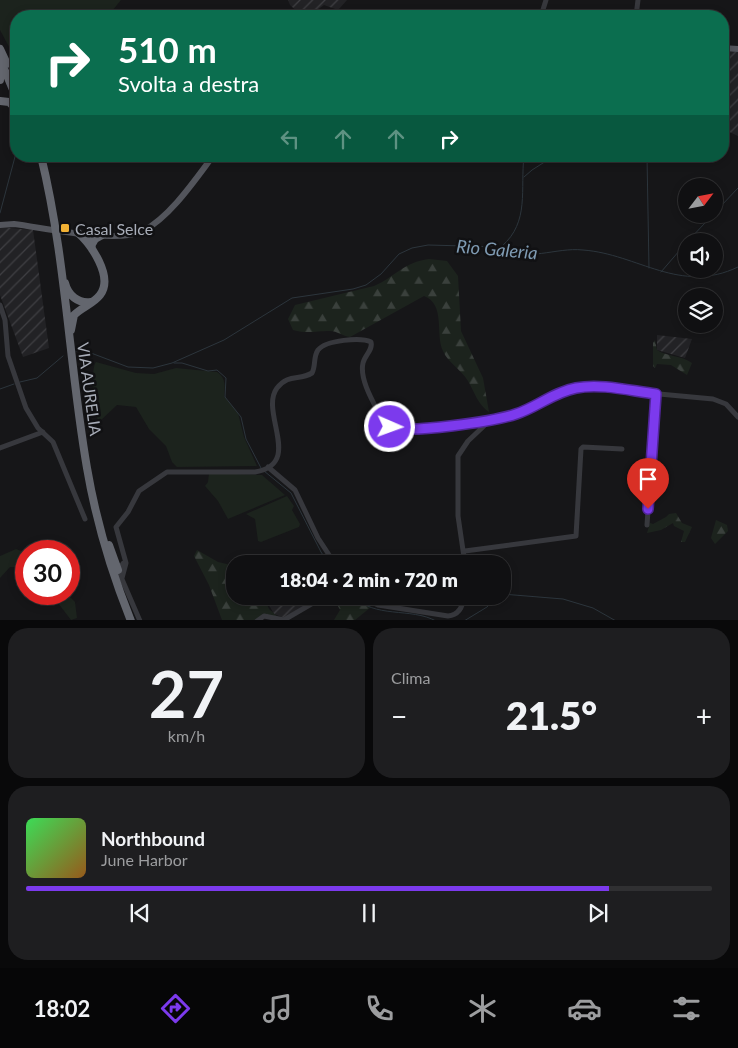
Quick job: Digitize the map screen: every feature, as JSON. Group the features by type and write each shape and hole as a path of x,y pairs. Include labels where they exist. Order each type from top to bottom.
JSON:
{"highway":[{"path":"0,49 10,71"},
{"path":"0,60 10,83"},
{"path":"0,72 0,80"},
{"name":"VIA AURELIA","path":"37,162 51,218"},
{"name":"VIA AURELIA","path":"41,162 54,240 81,460 90,508 105,565 126,620"},
{"path":"68,346 73,316 102,293 104,281 102,271 90,247 77,232"},
{"path":"90,234 90,247"},
{"path":"90,247 95,239 102,235"},
{"path":"54,240 67,290 80,301 94,301"},
{"name":"VIA AURELIA","path":"71,372 91,489 109,562 131,620"},
{"path":"91,489 118,570"}],"main road":[{"path":"0,225 14,224 90,234 124,236 147,228 188,189 208,162"}],"street":[{"path":"0,305 5,320 6,345 20,392 31,418 54,442 85,519"},
{"path":"265,469 276,458 280,450 272,402 275,391 290,377 310,374 314,368 317,352 325,344 333,342 371,341 372,347 363,363 364,376 381,417 390,427 399,429 438,427 514,415 562,392 580,387 716,400 729,406 738,416"},
{"path":"647,525 656,394"},
{"path":"464,555 458,516 459,454 472,436 497,417"},
{"path":"0,448 43,432"},
{"path":"464,551 576,536 580,449 583,447 622,449"},
{"path":"122,578 126,567 116,528 142,488 172,471 265,469 295,490 318,538 329,555"},
{"path":"125,560 122,567 118,570 140,620"},
{"path":"257,620 264,616 279,620 286,619 310,605"},
{"path":"378,605 448,616 455,614 462,605"}],"shaded area":[{"path":"288,0 347,0 338,10 324,5 317,10 295,10"},
{"path":"729,52 738,52 738,136 729,132"},
{"path":"0,227 33,230 49,348 23,357 0,295"},
{"path":"657,335 692,339 685,358 657,350"},
{"path":"269,605 310,605 287,619 274,614"}],"green space":[{"path":"0,0 121,0 113,10 10,10 10,49 0,30"},
{"path":"429,259 447,261 458,276 461,331 483,378 489,412 479,402 465,377 445,355 441,344 438,313 431,300 424,296 350,337 333,331 307,332 293,330 288,319 295,305 374,286 406,266"},
{"path":"655,340 657,350 692,363 687,375 671,365 657,364 655,368 653,366 653,343"},
{"path":"96,362 136,373 154,374 176,368 217,372 220,374 225,386 224,396 238,413 244,437 257,466 177,467 172,462 166,446 149,429 136,407 117,405 99,422 93,391 93,373"},
{"path":"209,473 262,475 285,495 228,519 218,501 205,486 208,482"},
{"path":"287,496 294,506 292,510 300,524 299,527 261,542 258,541 255,519 246,514"},
{"path":"676,513 682,523 692,527 685,542 681,542 684,531 674,526 673,523 661,530 647,533 650,523 653,524 669,514"},
{"path":"716,520 727,525 728,531 715,544 711,538"},
{"path":"15,549 15,567 10,567 0,578 0,556"},
{"path":"197,550 218,562 226,564 226,605 267,605 278,617 265,616 255,620 222,620 209,585 194,556"},
{"path":"60,605 75,605 77,618 71,620"},
{"path":"338,605 368,605 371,607 355,620 334,620 340,610"}],"waterway":[{"path":"0,213 14,162"},
{"path":"502,246 511,237 520,216 524,162"},
{"path":"524,177 545,162"},
{"path":"647,162 649,268"},
{"path":"696,233 738,188"},
{"name":"Rio Galeria","path":"76,351 91,353 128,367 153,368 172,363 224,340 292,298 353,289 366,285 381,274 399,254 412,248 428,245 502,247 522,254 583,250 603,253 678,275 697,277 717,274 738,267"},
{"path":"661,272 678,252"},
{"name":"Rio Galeria","path":"20,382 37,378 63,356"},
{"path":"174,363 182,363 208,371 217,370 226,378 225,397 241,417 246,439 261,468"},
{"name":"Rio Galeria","path":"0,389 14,384"},
{"path":"264,471 291,493 323,555"},
{"path":"511,595 563,599 593,608 614,620"},
{"path":"366,605 371,608 415,614 434,620"},
{"path":"466,620 489,605"}],"place":[{"name":"Casal Selce","path":"65,228"}],"route":[{"path":"390,427 394,429 438,427 514,415 562,392 580,387 656,394 648,509"}]}
